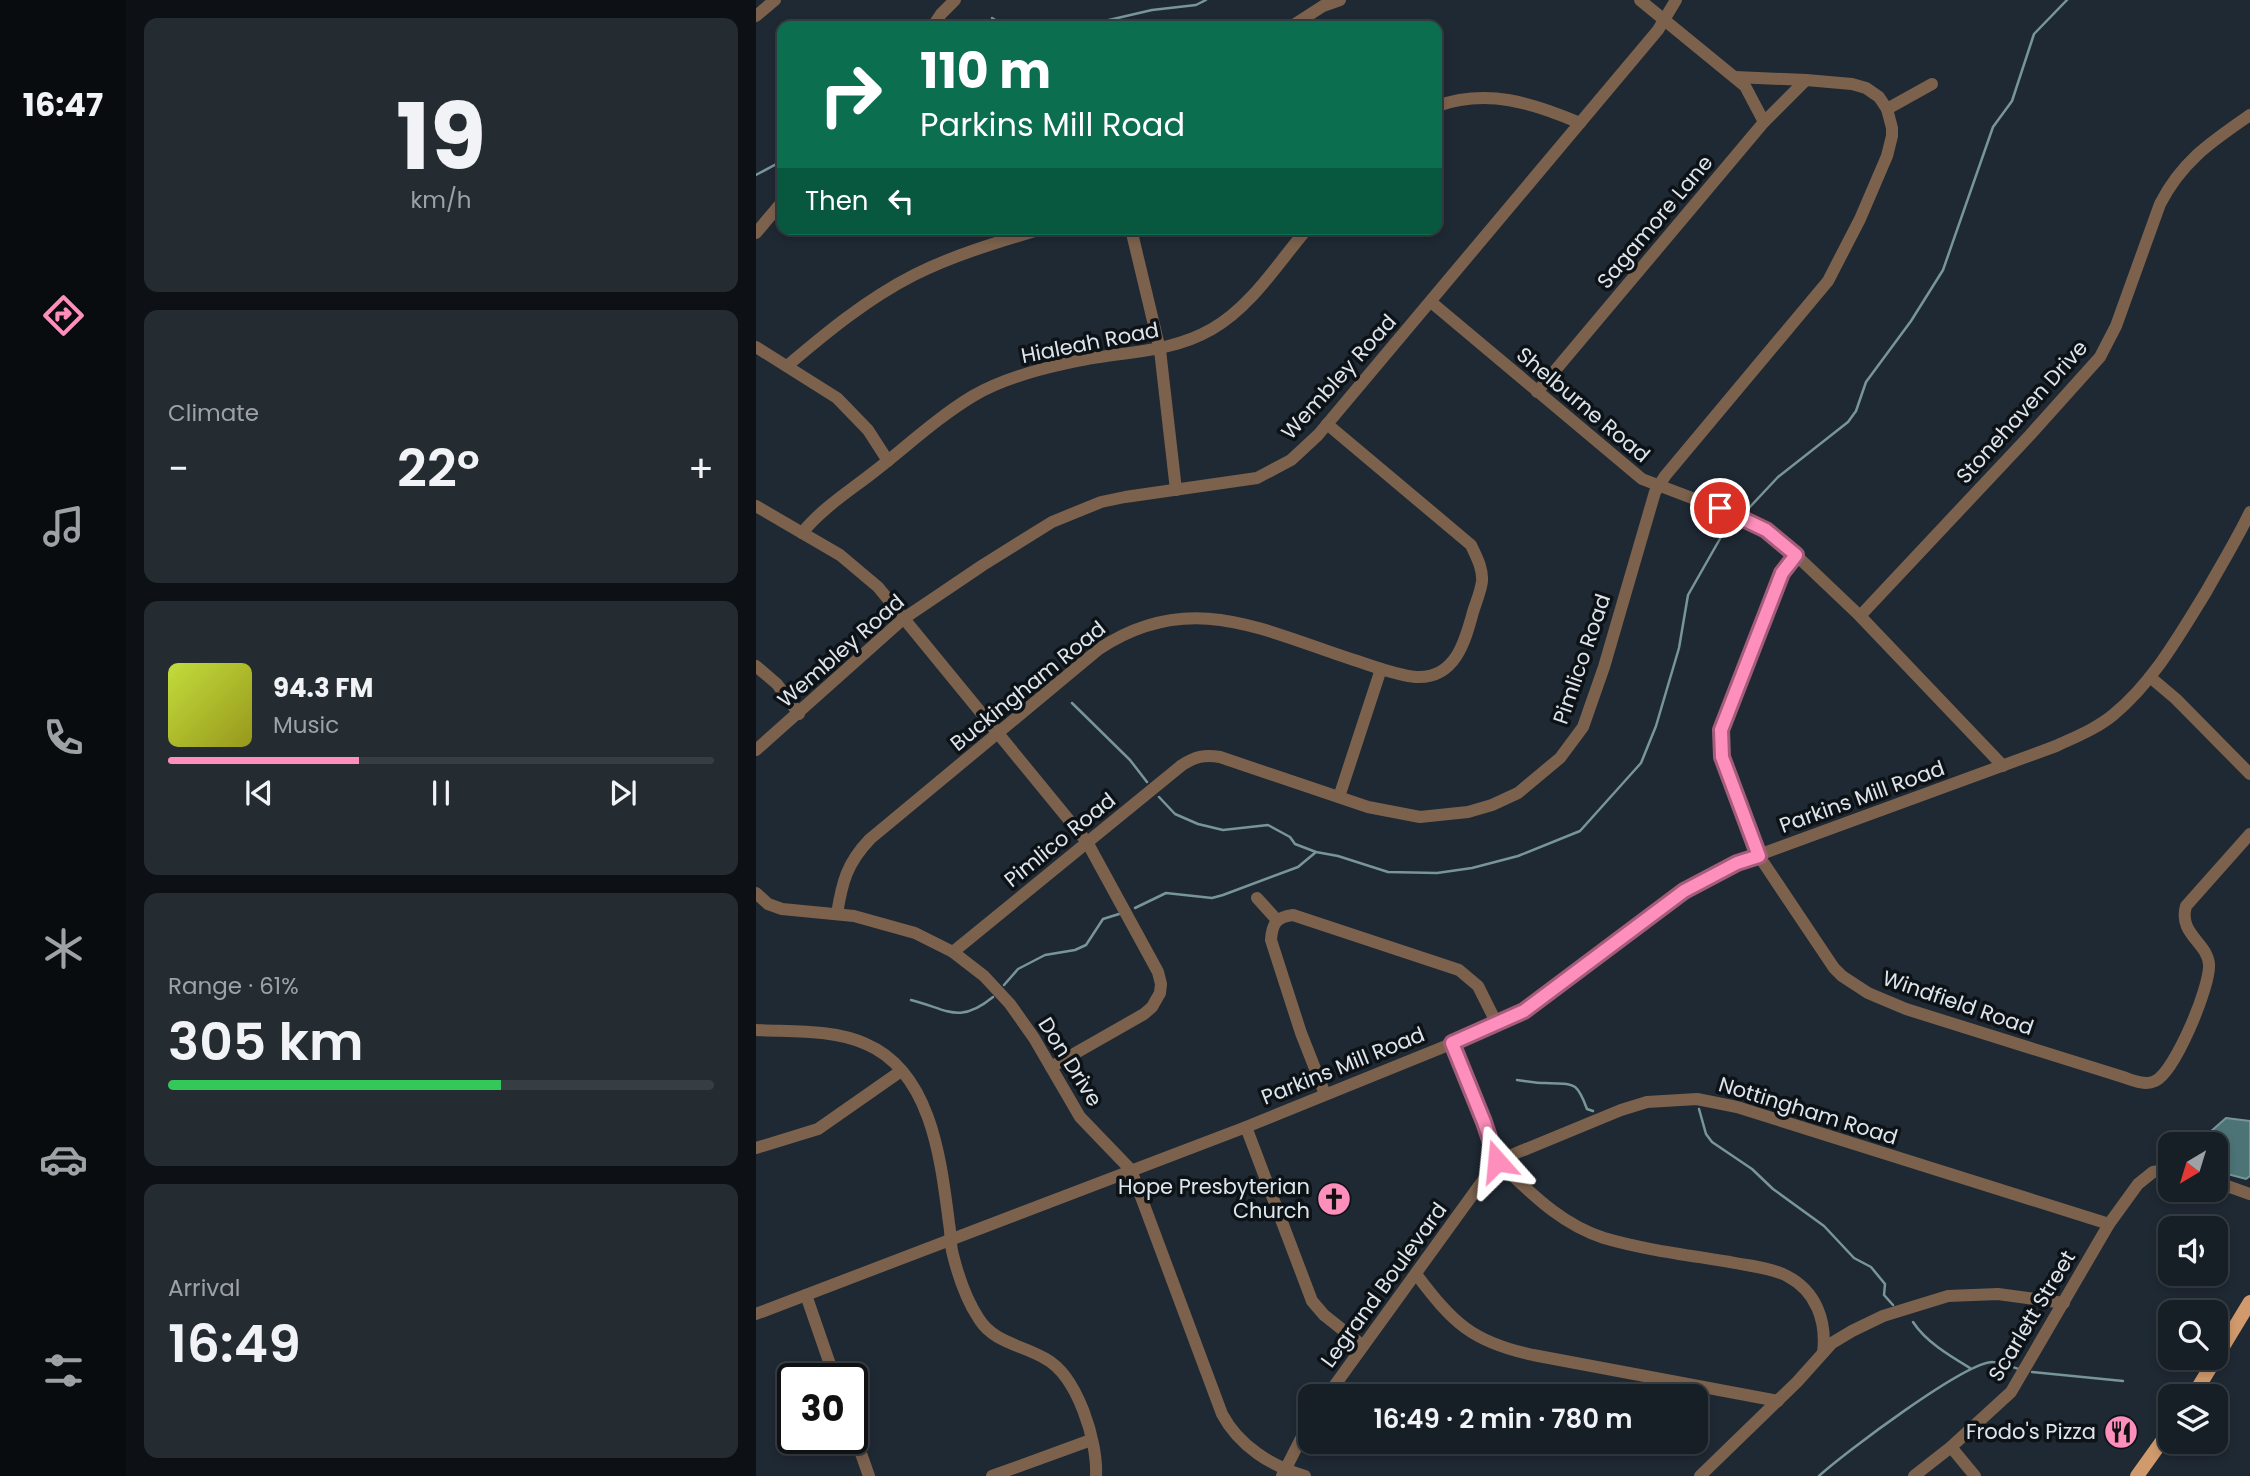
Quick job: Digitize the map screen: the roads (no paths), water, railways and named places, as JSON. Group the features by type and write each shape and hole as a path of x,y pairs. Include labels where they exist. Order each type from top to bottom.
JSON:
{"main road":[{"path":"2200,1384 2250,1302"},
{"path":"2137,1476 2158,1447"}],"street":[{"path":"756,16 775,0"},
{"path":"936,21 955,0"},
{"path":"1299,21 1312,12 1340,0"},
{"path":"1640,0 1735,77 1750,93 1764,122"},
{"name":"Wembley Road","path":"756,750 903,619 1060,518 1101,502 1234,483 1271,472 1305,448 1580,123 1664,21 1676,0"},
{"path":"1735,77 1852,84 1866,88 1879,97 1887,109 1933,84"},
{"name":"Sagamore Lane","path":"1537,392 1764,122 1806,80"},
{"path":"1442,105 1471,98 1511,99 1545,108 1580,123"},
{"name":"Pimlico Road","path":"953,951 1182,765 1202,756 1220,757 1392,813 1420,817 1445,816 1492,805 1534,782 1554,764 1577,737 1588,715 1651,499 1659,485 1828,281 1860,219 1886,156 1892,128 1887,109"},
{"name":"Stonehaven Drive","path":"1860,616 2094,364 2109,343 2169,186 2202,149 2250,115"},
{"path":"756,233 777,208"},
{"path":"787,366 867,302 916,274 964,254 1023,235"},
{"path":"1132,235 1160,350 1176,490"},
{"name":"Hialeah Road","path":"802,533 839,499 951,411 1006,380 1073,361 1160,350 1211,330 1236,312 1302,235"},
{"name":"Shelburne Road","path":"1431,302 1642,479 1750,520 1766,530 1860,616 2003,766"},
{"path":"756,347 828,391 851,410 888,461"},
{"name":"Buckingham Road","path":"837,914 846,871 858,851 870,839 1099,649 1129,631 1168,619 1195,617 1225,620 1413,677 1436,674 1454,660 1465,642 1482,580 1471,545 1327,424"},
{"path":"756,506 859,569 878,587 1087,842 1158,972 1160,993 1144,1014 1051,1067"},
{"name":"Parkins Mill Road","path":"756,1314 1246,1127 1497,1024 1524,1011 1684,891 1737,863 2056,746 2092,728 2119,709 2150,677 2191,617 2250,512"},
{"name":"Windfield Road","path":"1796,555 1782,573 1721,730 1722,757 1759,856 1834,968 1855,986 1906,1009 2123,1077 2154,1082 2166,1072 2178,1053 2209,974 2208,958 2187,927 2184,912 2186,906 2250,834"},
{"path":"756,666 777,684 799,713"},
{"path":"1339,797 1381,669"},
{"path":"2150,677 2176,699 2250,774"},
{"name":"Don Drive","path":"756,893 768,904 782,909 837,914 897,926 953,951 984,976 1010,1004 1080,1117 1131,1170 1222,1414 1230,1429 1283,1473 1305,1476"},
{"path":"1257,898 1277,920"},
{"path":"1325,1094 1279,970 1271,940 1272,928 1277,920 1293,915 1459,970 1478,986 1497,1024"},
{"path":"756,1030 826,1034 858,1041 876,1049 901,1071 918,1096 935,1144 952,1253 978,1318 999,1339 1048,1360 1066,1376 1080,1403 1096,1458 1096,1476"},
{"path":"1452,1043 1497,1161 1563,1219 1595,1234 1631,1244 1785,1274 1802,1286 1815,1302 1824,1328 1823,1353"},
{"path":"756,1148 818,1129 901,1071"},
{"name":"Nottingham Road","path":"1497,1161 1621,1110 1647,1102 1697,1099 1737,1107 2109,1224"},
{"path":"1246,1127 1312,1301 1324,1315 1363,1346"},
{"name":"Legrand Boulevard","path":"1336,1384 1497,1161"},
{"name":"Scarlett Street","path":"1914,1476 1951,1447 2011,1392 2109,1224 2138,1184 2158,1170"},
{"path":"2228,1186 2250,1194"},
{"path":"1416,1274 1457,1323 1496,1346 1778,1401"},
{"path":"1700,1476 1839,1338 1883,1316 1936,1298 1998,1294 2064,1303"},
{"path":"806,1295 829,1363"},
{"path":"992,1476 1091,1440"},
{"path":"1283,1473 1298,1444"},
{"path":"1951,1447 1975,1476"},
{"path":"861,1454 869,1476"}],"waterway":[{"path":"1105,21 1152,10 1196,5 1206,0"},
{"path":"1748,509 1778,477 1848,422 1856,411 1866,382 1911,321 1943,270 1993,127 2012,101 2034,34 2067,0"},
{"path":"992,18 997,21"},
{"path":"756,175 777,164"},
{"path":"1159,797 1175,814 1198,824 1223,830 1268,825 1290,837 1295,844 1388,872 1437,873 1472,868 1518,856 1580,831 1641,763 1656,726 1679,648 1688,595 1721,537 1735,523"},
{"path":"1072,703 1130,760 1147,782"},
{"path":"1135,908 1166,893 1212,898 1223,895 1298,867 1316,852"},
{"path":"1004,985 1018,969 1045,955 1075,950 1086,945 1103,919 1119,914"},
{"path":"911,1000 962,1013 981,1006 993,997"},
{"path":"1517,1080 1568,1084 1576,1088 1587,1109 1593,1111"},
{"path":"1699,1109 1706,1134 1712,1142 1752,1169 1773,1189 1824,1226 1854,1258 1871,1267 1885,1284 1884,1295 1893,1305"},
{"path":"1913,1322 1931,1342 1970,1368"},
{"path":"1819,1476 1877,1430 1958,1376 1993,1362 2019,1369"},
{"path":"2032,1372 2123,1381"}],"place":[{"name":"Hope Presbyterian Church","path":"1334,1199"},
{"name":"Frodo's Pizza","path":"2121,1432"}]}
